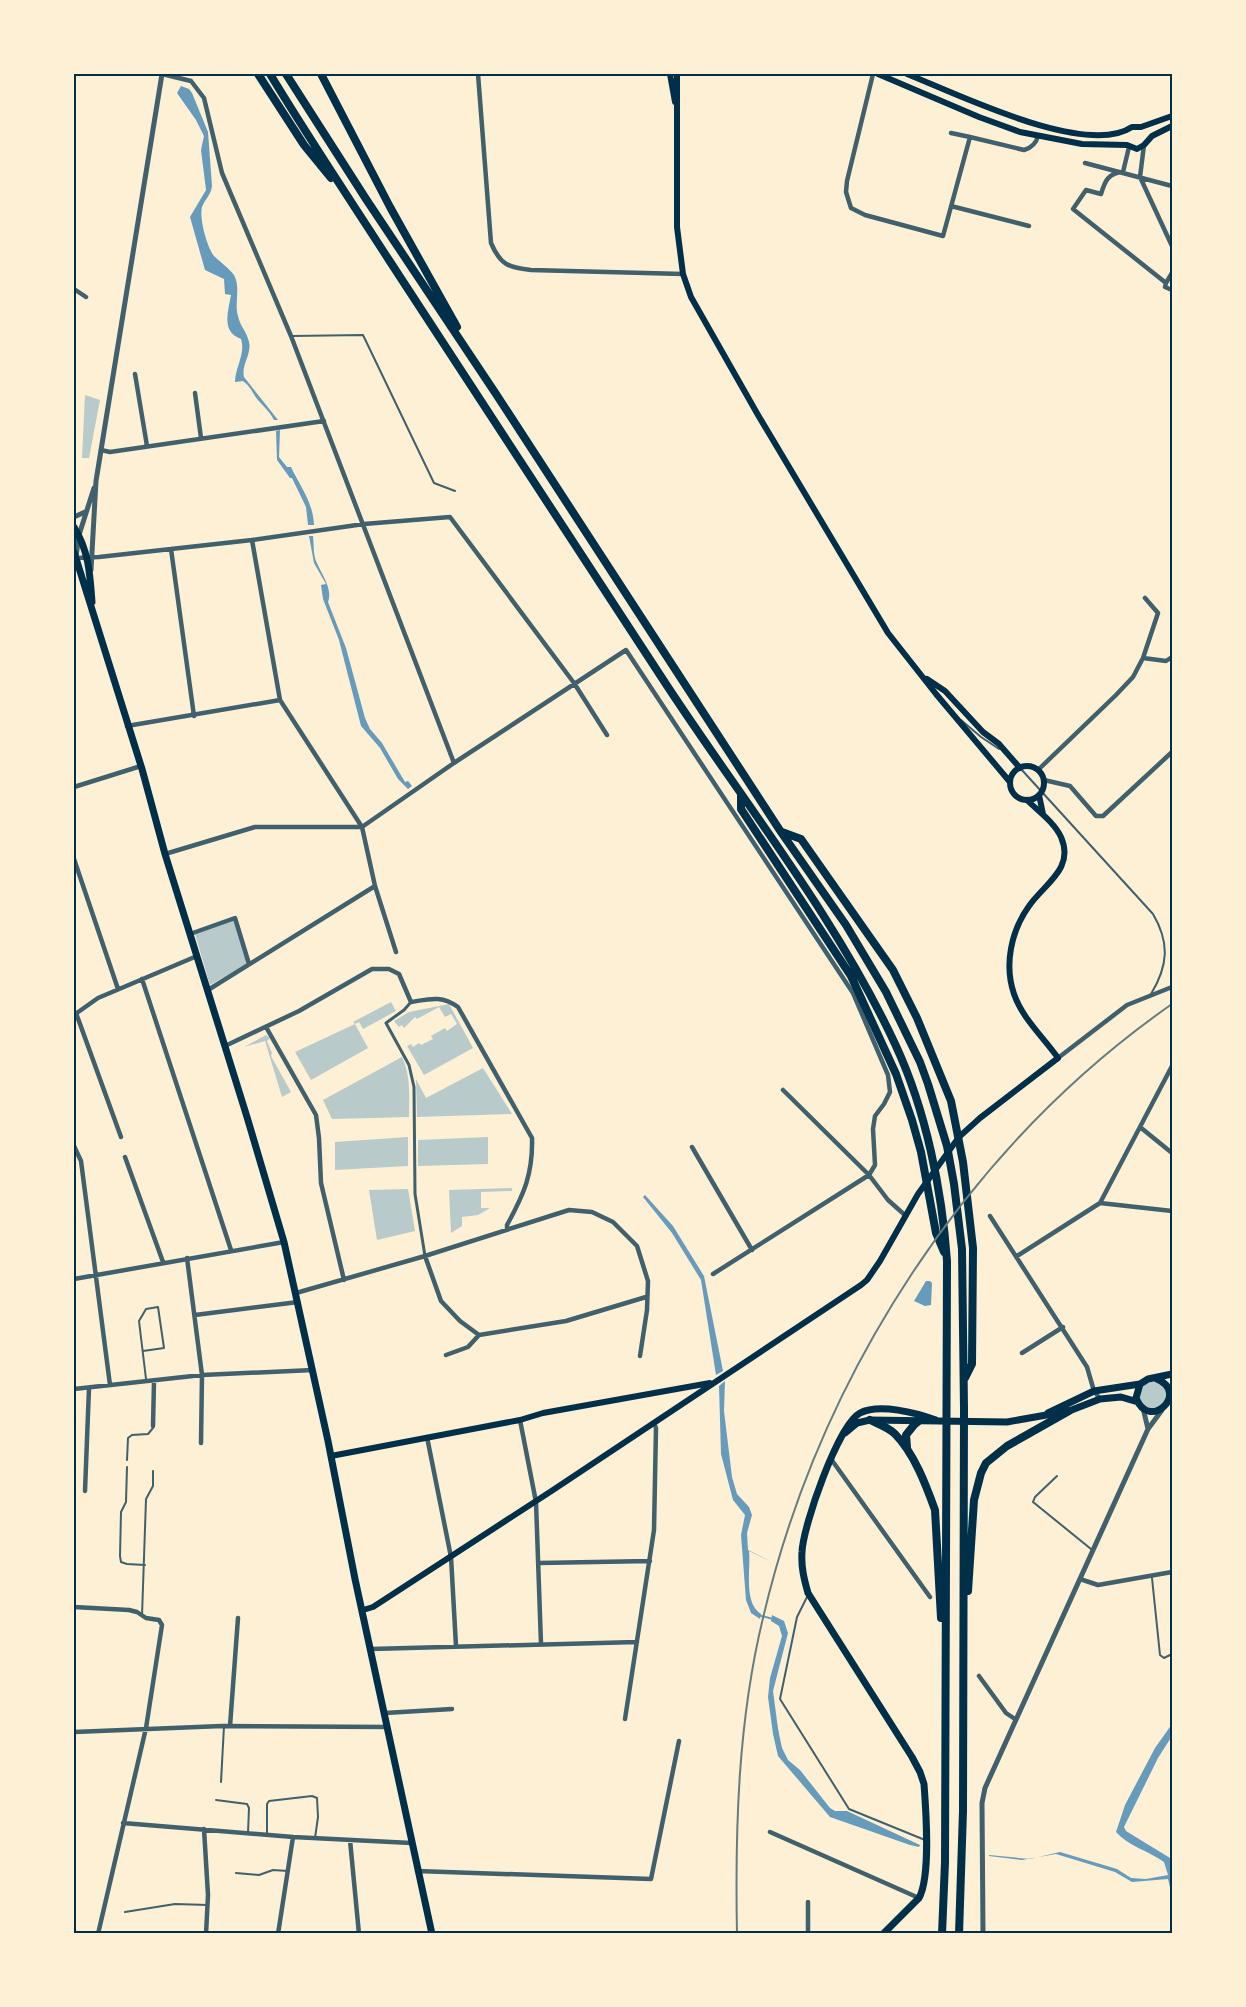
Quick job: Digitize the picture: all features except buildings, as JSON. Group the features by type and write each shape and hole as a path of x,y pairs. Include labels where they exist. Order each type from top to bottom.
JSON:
{"highway":[{"path":"258,74 304,145 358,212"},
{"path":"270,74 674,697 741,793 854,968 878,1010 906,1071 935,1167 942,1203 947,1261 942,1934"},
{"path":"285,74 864,954 886,992 920,1062 928,1084 951,1165 962,1249 964,1452 962,1861 959,1934"},
{"path":"321,74 390,207 496,394"},
{"path":"741,793 741,809 851,976 896,1074 912,1119 931,1195 936,1233 947,1261"},
{"path":"781,831 801,839 893,970 931,1051 955,1118 965,1174 973,1248 972,1364 964,1380"},
{"path":"963,1643 974,1500 981,1473 986,1463 1001,1450 1069,1411"},
{"path":"870,1420 893,1432 908,1451 935,1510 945,1701"},
{"path":"908,1451 906,1435 919,1421"}],"main road":[{"path":"670,74 678,117"},
{"path":"677,74 677,228 683,274 701,317 888,633 936,694 1011,782"},
{"path":"878,74 1003,127 1082,144 1128,146 1137,149 1152,136 1173,126"},
{"path":"907,74 1012,116 1050,128 1092,135 1126,132 1134,126 1141,127 1173,116"},
{"path":"1141,127 1147,134 1145,143"},
{"path":"1126,132 1124,139 1128,146"},
{"path":"74,527 90,557 93,615"},
{"path":"75,555 284,1242 432,1934"},
{"path":"924,676 945,691 1020,768"},
{"path":"363,1610 373,1607 536,1502 867,1280 918,1194 959,1137 987,1112 1058,1058 1018,1004 1011,982 1012,944 1021,918 1030,904 1061,870 1064,858 1064,847 1060,836 1043,815 1027,800 1017,796 1011,787 1012,776 1020,768 1031,766 1038,770 1044,780 1040,793 1043,815"},
{"path":"1027,800 1040,793"},
{"path":"1043,1415 1094,1391 1140,1384 1148,1379 1173,1374"},
{"path":"840,1440 857,1423 884,1418 919,1421 1007,1422 1069,1411 1100,1399 1121,1397 1153,1412 1163,1408 1171,1392 1166,1384 1157,1378"},
{"path":"331,1456 520,1420 543,1413 713,1382"},
{"path":"1140,1384 1136,1393 1140,1405"},
{"path":"883,1934 919,1898 923,1891 926,1871 924,1785 920,1772 808,1593 802,1564 804,1537 831,1459 850,1421 859,1413 900,1411 920,1414 936,1420"}],"street":[{"path":"90,557 96,480 162,74 191,81 204,98 222,173 291,336 454,763"},
{"path":"478,74 491,243 496,255 504,264 517,269 531,270 683,274"},
{"path":"873,74 847,181 846,192 851,208 866,215 943,236 970,137"},
{"path":"951,133 1024,150 1036,142 1038,136"},
{"path":"1145,143 1140,177 1173,246"},
{"path":"1123,172 1128,146"},
{"path":"1085,163 1173,186"},
{"path":"1123,172 1114,173 1108,177 1101,194 1086,190 1073,209 1166,282 1166,287 1173,290"},
{"path":"951,206 1029,226"},
{"path":"1166,282 1173,273"},
{"path":"74,289 86,297"},
{"path":"135,374 147,446"},
{"path":"195,393 201,438"},
{"path":"101,450 110,452 324,421"},
{"path":"96,480 75,555 90,557 171,549 364,524 450,517 574,683 607,735"},
{"path":"74,517 86,511"},
{"path":"252,540 280,700 362,827 375,886 396,952"},
{"path":"171,549 194,716"},
{"path":"1038,770 1133,677 1143,658 1158,613 1145,598"},
{"path":"165,854 255,827 362,827 454,763 626,650 853,993 888,1076 890,1092 875,1116 873,1129 875,1165 869,1175 713,1274"},
{"path":"1143,658 1166,661 1173,657"},
{"path":"127,726 280,700"},
{"path":"1044,780 1070,786 1096,816 1103,816 1173,752"},
{"path":"74,787 141,766"},
{"path":"74,859 118,989"},
{"path":"208,990 375,886"},
{"path":"190,933 235,918 249,964"},
{"path":"121,1137 75,1014 93,1000 197,956"},
{"path":"225,1046 299,1011 372,969 389,969 399,974 411,1002"},
{"path":"142,979 231,1250"},
{"path":"1058,1058 1127,1005 1173,987"},
{"path":"479,1335 460,1321 441,1301 425,1256 415,1194 414,1088 409,1065 386,1023 411,1002 431,998 447,999 458,1007 532,1138 533,1160 529,1178 521,1200 507,1225 507,1230"},
{"path":"266,1027 316,1115 320,1138 321,1183 344,1280"},
{"path":"1017,1256 1100,1203 1173,1066"},
{"path":"783,1090 869,1175 888,1200 906,1216"},
{"path":"1140,1127 1173,1153"},
{"path":"74,1146 81,1161 110,1385"},
{"path":"692,1147 752,1250"},
{"path":"125,1157 164,1262"},
{"path":"1100,1203 1173,1211"},
{"path":"296,1293 425,1256 569,1210 592,1212 613,1222 637,1246 648,1281 647,1310 640,1356"},
{"path":"990,1216 1063,1327 1087,1367 1094,1391 1100,1399"},
{"path":"74,1279 284,1242"},
{"path":"187,1258 202,1376 201,1443"},
{"path":"446,1355 468,1347 479,1335 566,1321 646,1297"},
{"path":"195,1315 298,1302"},
{"path":"1022,1353 1063,1327"},
{"path":"74,1389 202,1376 313,1370"},
{"path":"153,1426 154,1381"},
{"path":"85,1491 89,1388"},
{"path":"685,1388 689,1390 687,1402"},
{"path":"1140,1405 1148,1430"},
{"path":"983,1934 982,1798 987,1783 1148,1430 1163,1408"},
{"path":"520,1420 536,1502 541,1644"},
{"path":"625,1719 654,1530 656,1428 654,1423"},
{"path":"427,1437 451,1557 456,1646"},
{"path":"831,1459 930,1597"},
{"path":"539,1563 650,1561"},
{"path":"1080,1579 1098,1585 1173,1572"},
{"path":"74,1607 129,1610 160,1621 162,1627 146,1728 98,1934"},
{"path":"230,1726 238,1618"},
{"path":"371,1649 637,1642"},
{"path":"979,1676 1009,1717 1015,1719"},
{"path":"386,1713 452,1709"},
{"path":"74,1732 224,1726 388,1727"},
{"path":"417,1871 651,1879 679,1741"},
{"path":"123,1823 293,1837 411,1843"},
{"path":"204,1829 208,1905 206,1934"},
{"path":"770,1832 919,1898"},
{"path":"278,1934 293,1837"},
{"path":"350,1840 359,1934"},
{"path":"808,1902 808,1934"}],"lane":[{"path":"291,336 363,334 434,483 455,491"},
{"path":"956,716 981,737 1000,749 1020,768 1040,793 1153,914 1164,941 1164,968 1149,997"},
{"path":"143,1351 164,1348 158,1307 146,1309 139,1321 147,1382"},
{"path":"127,1460 128,1438 132,1435 149,1434 153,1426"},
{"path":"128,1467 126,1502 121,1512 120,1556 125,1564 145,1565"},
{"path":"142,1616 146,1499 153,1485 153,1471"},
{"path":"1058,1476 1034,1498 1033,1503 1093,1550"},
{"path":"1151,1575 1160,1655 1164,1658 1173,1654"},
{"path":"808,1593 797,1617 780,1699 849,1809 925,1840"},
{"path":"221,1782 224,1726"},
{"path":"267,1834 269,1800 312,1796 317,1798 319,1807 315,1838"},
{"path":"216,1800 248,1805 248,1833"},
{"path":"236,1873 259,1875 273,1870 288,1871"},
{"path":"124,1912 175,1904 208,1905"}],"shaded area":[{"path":"85,395 100,400 89,458 82,458"},
{"path":"234,920 247,964 210,985 195,934"},
{"path":"391,1002 396,1011 363,1029 359,1022 355,1024 353,1022"},
{"path":"449,1004 473,1048 424,1075 407,1046 411,1044 413,1047 419,1043 421,1045 433,1039 431,1036 445,1028 447,1031 457,1024 451,1014 445,1017 439,1007 417,1019 415,1017 404,1028 402,1025 399,1027 394,1021 409,1012"},
{"path":"355,1024 368,1048 311,1080 295,1052"},
{"path":"266,1035 270,1038 267,1041 271,1056 291,1092 282,1097 265,1041 244,1047"},
{"path":"402,1057 408,1079 409,1117 332,1119 323,1100"},
{"path":"483,1068 512,1114 417,1117 416,1079 426,1098"},
{"path":"408,1137 408,1166 335,1170 335,1142"},
{"path":"488,1137 488,1164 418,1166 418,1140"},
{"path":"512,1188 512,1191 481,1192 481,1208 490,1208 478,1215 462,1217 462,1226 451,1233 449,1190"},
{"path":"408,1189 415,1231 377,1240 369,1190"},
{"path":"1148,1379 1166,1384 1167,1404 1147,1411 1136,1393"}],"water":[{"path":"181,86 192,93 208,132 212,186 201,212 211,252 232,272 236,280 237,311 250,346 244,377 278,420 274,420 243,381 235,382 242,344 241,339 231,332 228,326 231,295 225,294 224,279 205,270 190,217 206,190 201,150 204,136 177,93"},
{"path":"280,430 279,457 287,467 291,467 302,488 309,502 314,525 308,525 306,507 292,478 277,460 276,431"},
{"path":"309,536 313,536 315,558 328,587 328,602 346,648 365,718 405,782 408,781 412,786 408,789 398,779 380,748 361,726 339,640 323,599 321,585 326,584 314,563"},
{"path":"645,1195 673,1226 704,1276 723,1371 716,1375 701,1280 672,1233 643,1197"},
{"path":"926,1281 932,1283 931,1305 925,1306 914,1301"},
{"path":"725,1381 724,1411 732,1477 737,1494 749,1507 752,1515 747,1533 748,1550 770,1561 749,1551 750,1594 755,1609 761,1614 760,1619 751,1613 746,1600 741,1535 745,1515 733,1500 721,1454 719,1386"},
{"path":"772,1615 784,1621 788,1633 773,1691 780,1744 788,1760 800,1770 830,1808 835,1811 847,1811 920,1845 919,1847 830,1817 778,1756 768,1697 770,1678 782,1636 779,1626 771,1621"},
{"path":"1172,1724 1172,1736 1158,1758 1124,1827 1126,1831 1170,1858 1172,1861 1172,1895 1168,1879 1132,1882 1115,1872 1056,1854 1037,1857 1060,1852 1117,1869 1131,1878 1146,1879 1168,1875 1164,1862 1126,1841 1116,1832 1125,1805 1155,1748"},
{"path":"989,1855 1028,1859 1022,1860"}],"waterway":[{"path":"758,1615 773,1619"},
{"path":"776,1725 781,1748"}],"railway":[{"path":"737,1934 738,1815 748,1696 763,1618 789,1528 822,1440 863,1355 912,1274 968,1197 1030,1126 1098,1061 1172,1004"}]}
